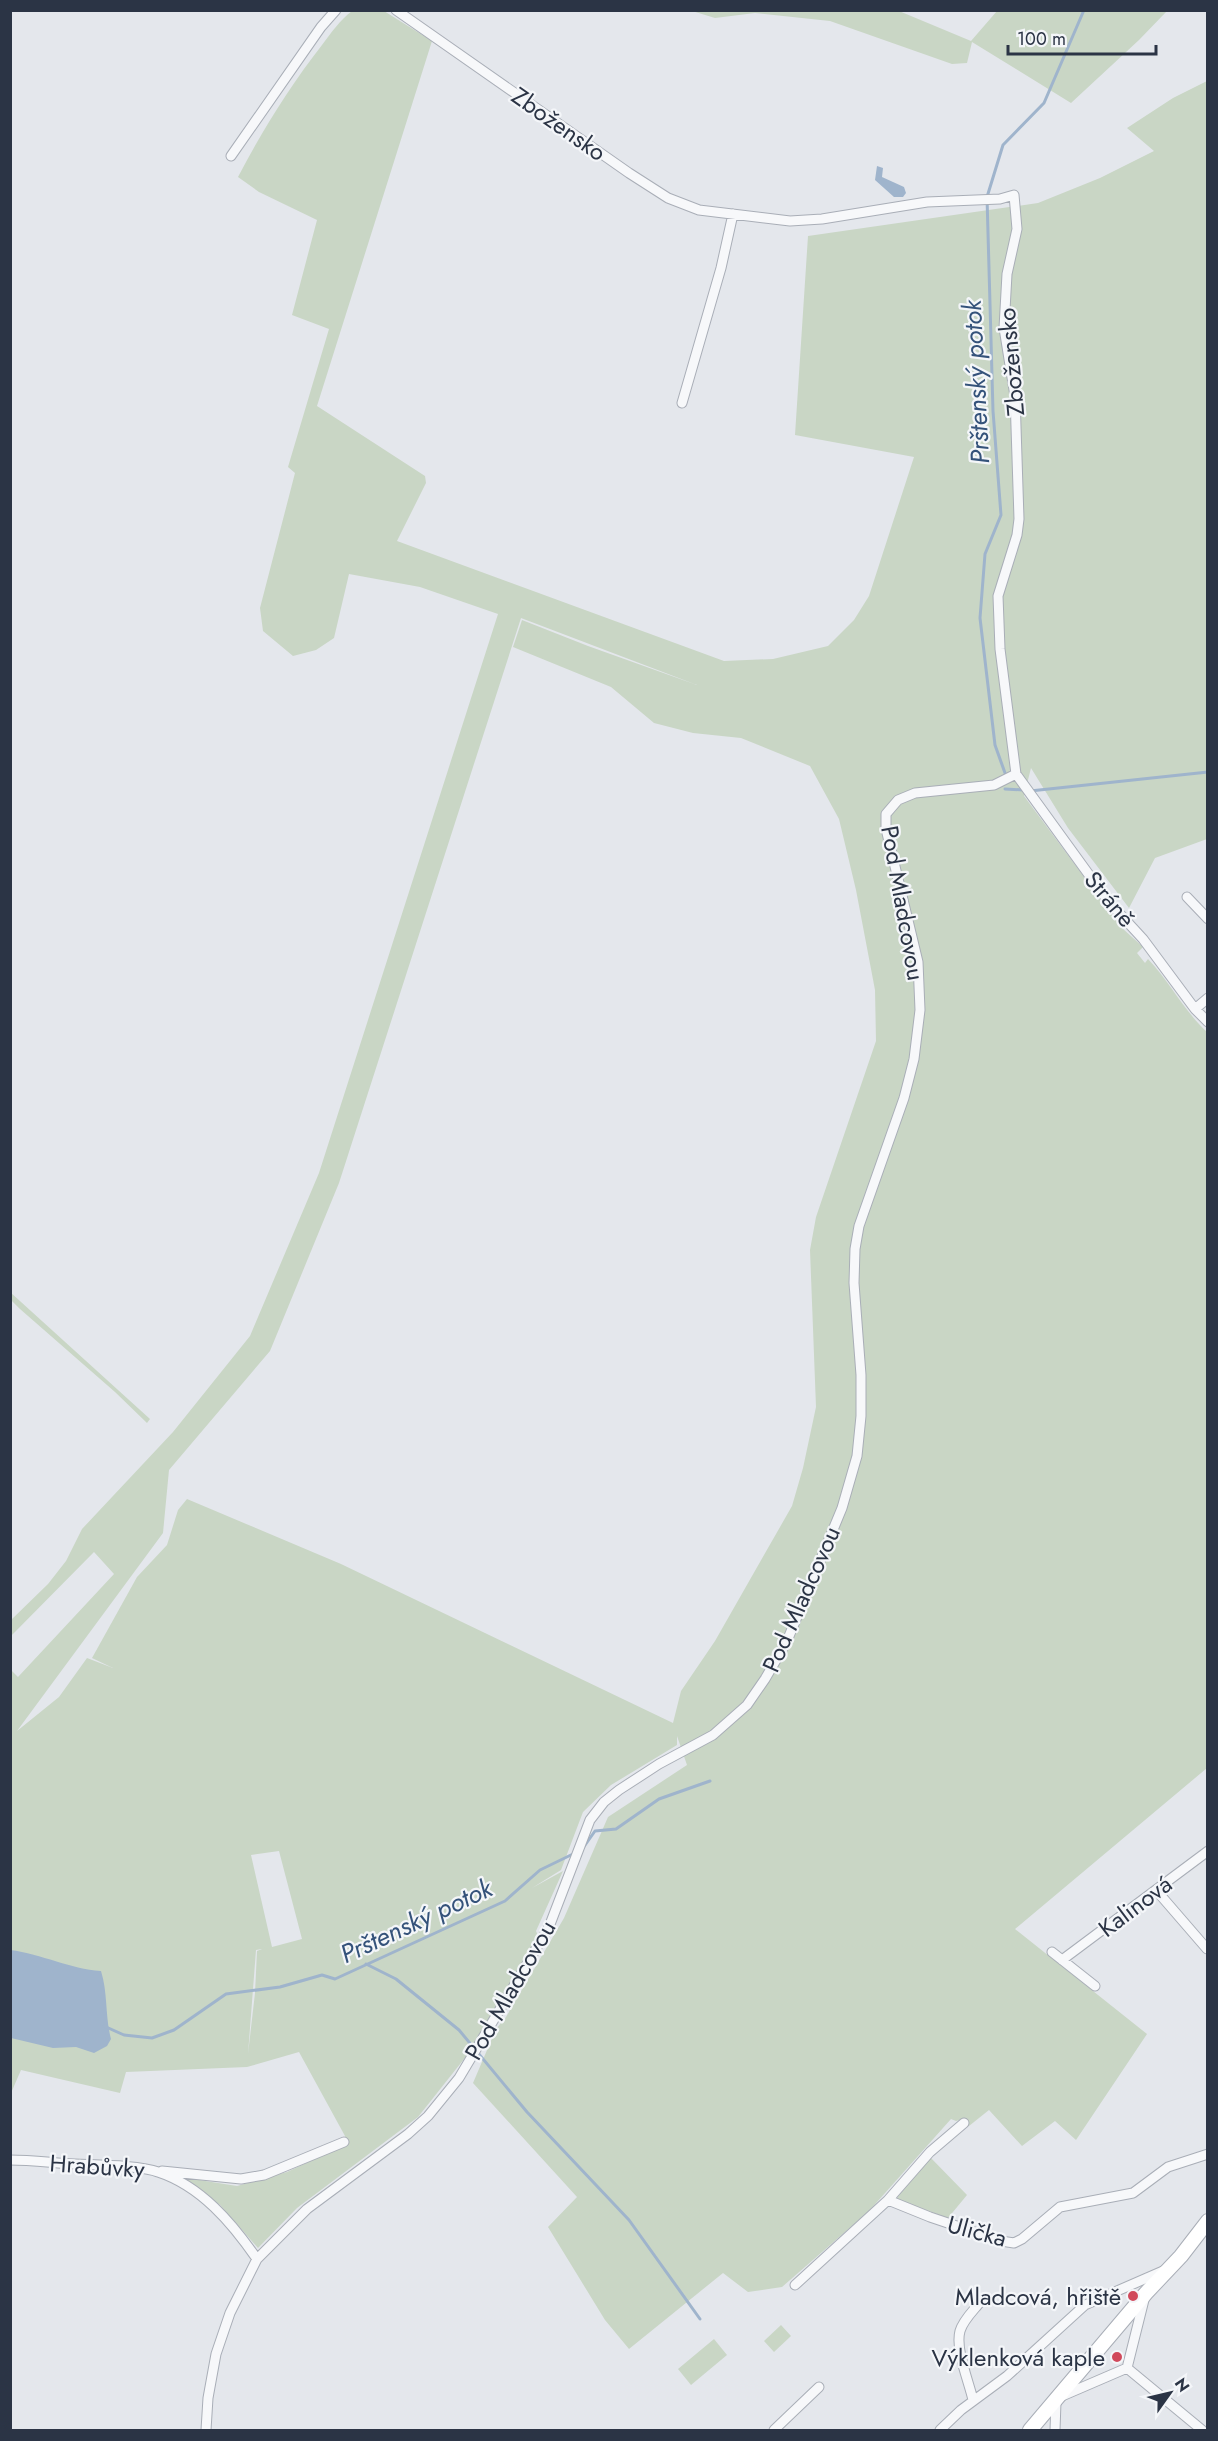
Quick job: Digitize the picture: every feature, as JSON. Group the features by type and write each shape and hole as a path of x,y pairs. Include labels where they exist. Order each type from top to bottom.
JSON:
{"street":[{"path":"231,156 321,27 336,10"},
{"name":"Zbožensko","path":"396,10 629,173 668,198 699,210 790,221 822,219 927,202 1000,199 1014,195 1017,230 1007,274 1004,328 1015,396 1019,519 1017,535 1000,588 998,619 1016,774"},
{"path":"682,403 721,268 733,214"},
{"name":"Stráně","path":"1016,774 1101,892 1143,939 1208,1022"},
{"name":"Pod Mladcovou","path":"206,2430 208,2398 216,2354 230,2313 257,2259 307,2209 408,2134 446,2095 459,2078 549,1927 590,1820 611,1796 659,1764 713,1735 747,1705 787,1641 842,1508 857,1456 861,1416 861,1375 854,1283 855,1249 859,1226 904,1098 914,1059 920,1010 918,962 886,829 886,814 898,800 915,793 994,785 1016,774"},
{"path":"1187,897 1208,919"},
{"path":"1196,1009 1208,998"},
{"name":"Kalinová","path":"1062,1960 1208,1851"},
{"path":"1156,1890 1207,1949"},
{"path":"1052,1952 1095,1986"},
{"path":"795,2285 888,2200 930,2152 963,2123"},
{"path":"157,2171 241,2179 264,2175 344,2142"},
{"name":"Ulička","path":"888,2200 930,2217 1001,2241 1014,2243 1022,2240 1060,2207 1133,2193 1168,2167 1208,2154"},
{"name":"Hrabůvky","path":"10,2160 157,2171 195,2191 210,2204 231,2225 257,2259"},
{"path":"1030,2430 1058,2400 1146,2293 1192,2243 1208,2221"},
{"path":"940,2430 974,2400 1007,2376 1085,2304 1168,2268"},
{"path":"1127,2368 1146,2293"},
{"path":"974,2400 959,2348 959,2334 981,2301"},
{"path":"1058,2400 1127,2368"},
{"path":"1127,2368 1202,2430"},
{"path":"774,2430 819,2387"},
{"path":"1055,2430 1058,2400"}],"green space":[{"path":"352,11 384,11 432,41 317,406 425,476 426,483 397,541 724,661 773,659 828,646 854,620 869,596 914,457 795,435 808,236 1038,203 1100,178 1154,151 1127,128 1173,98 1207,81 1207,839 1155,858 1129,908 1068,828 1031,768 1024,796 1122,928 1143,947 1137,953 1145,963 1148,959 1156,968 1191,1015 1207,1032 1207,1768 1015,1929 1147,2034 1076,2140 1055,2121 1022,2146 989,2110 969,2126 963,2119 956,2121 951,2119 869,2211 782,2287 748,2292 723,2273 629,2349 605,2320 548,2227 577,2197 473,2083 496,2029 506,2017 564,1918 608,1817 687,1765 677,1736 677,1745 611,1785 583,1812 561,1870 532,1888 563,1871 536,1931 538,1936 468,2054 418,2117 297,2208 258,2248 220,2205 180,2177 237,2186 287,2172 345,2145 345,2136 299,2052 247,2067 126,2072 120,2093 21,2070 11,2093 11,1670 18,1677 114,1574 94,1552 11,1636 11,1620 48,1584 66,1561 82,1529 173,1432 250,1336 319,1173 498,614 420,587 349,574 334,638 316,650 293,656 263,631 260,608 295,473 288,467 329,329 292,315 317,220 259,192 238,177 288,93 332,31","holes":["521,618 697,685 522,620 513,647 611,687 654,723 693,733 741,738 810,766 839,819 856,890 875,990 876,1041 816,1217 810,1250 816,1407 792,1506 715,1641 681,1691 673,1723 341,1564 187,1499 178,1510 167,1545 137,1577 92,1658 113,1668 87,1658 59,1697 17,1731 163,1533 169,1470 270,1351 339,1183","279,1851 302,1939 272,1947 251,1855","262,1949 257,1951 248,2054 256,1950"]},
{"path":"692,11 899,11 971,41 997,11 1167,11 1071,103 972,42 967,63 952,64 830,21 755,13 715,18"},
{"path":"10,1292 150,1419 147,1423 20,1309 11,1300"},
{"path":"930,2157 967,2195 948,2218 896,2199"},
{"path":"781,2325 791,2336 774,2352 764,2341"},
{"path":"714,2339 727,2355 691,2385 678,2369"}],"water":[{"path":"877,166 883,168 882,177 904,187 906,193 903,197 894,197 875,180"},
{"path":"10,1950 101,1971 111,2039 107,2046 94,2053 76,2047 53,2048 11,2038"}],"waterway":[{"name":"Prštenský potok","path":"1005,773 995,745 980,618 985,554 1001,515 993,411 987,197 1003,145 1044,103 1084,10"},
{"path":"1030,791 1208,772"},
{"path":"1005,789 1024,790"},
{"name":"Prštenský potok","path":"583,1848 595,1831 616,1829 659,1799 710,1781"},
{"name":"Prštenský potok","path":"104,2026 124,2035 152,2038 174,2030 226,1994 280,1987 322,1975 335,1979 505,1901 540,1870 573,1854"},
{"path":"366,1964 396,1979 459,2030 527,2112 629,2220 700,2319"}],"place":[{"name":"Mladcová, hřiště","path":"1133,2296"},
{"name":"Výklenková kaple","path":"1117,2357"}]}
